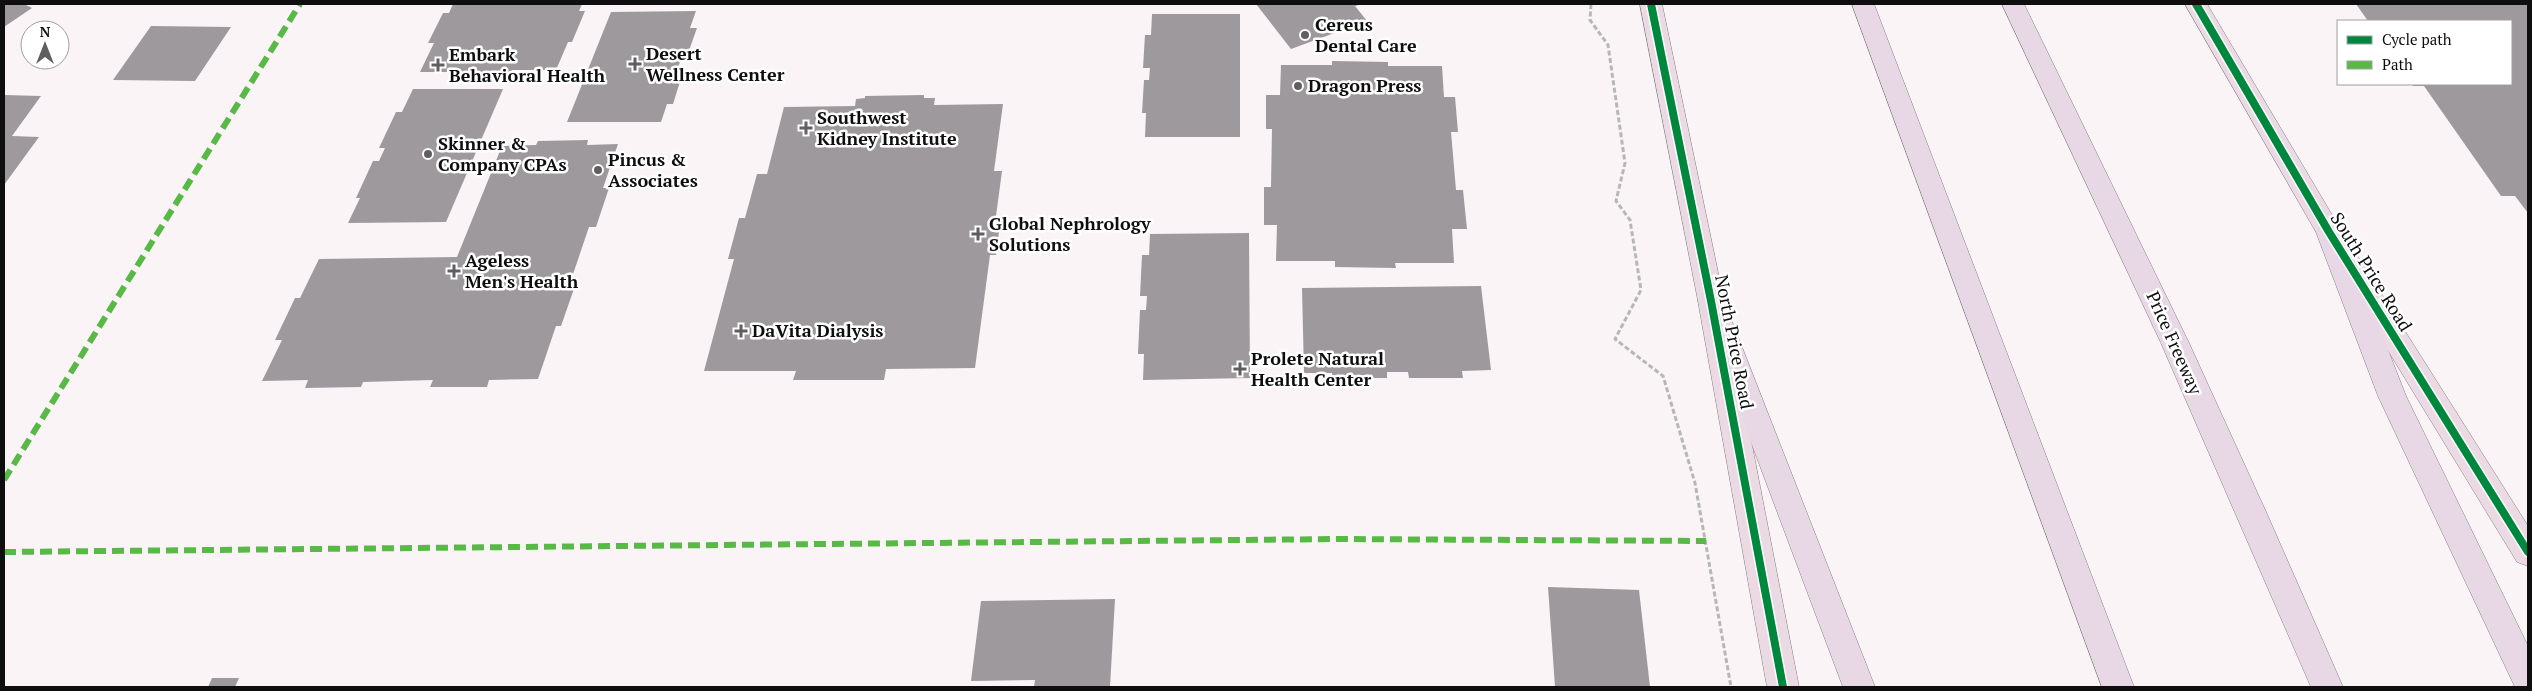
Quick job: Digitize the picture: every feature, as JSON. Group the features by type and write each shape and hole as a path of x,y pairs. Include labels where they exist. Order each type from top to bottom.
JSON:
{"highway":[{"path":"1863,4 2118,687"},
{"name":"Price Freeway","path":"2012,4 2121,225 2285,587 2327,687"},
{"path":"2329,232 2392,396 2528,680"},
{"path":"1711,301 1859,687"}],"main road":[{"name":"North Price Road","path":"1651,4 1711,301 1782,687"},
{"name":"South Price Road","path":"2196,4 2329,232 2528,552"}],"path":[{"path":"1591,4 1590,20 1608,46 1625,163 1616,201 1630,220 1642,290 1615,339 1663,376 1695,483 1731,687"}],"building":[{"path":"4,4 24,4 32,8 4,27"},
{"path":"453,4 582,4 579,11 585,11 572,42 568,42 556,70 512,70 509,76 462,76 464,72 420,72 434,43 428,43 443,13 449,13"},
{"name":"Cereus Dental Care","path":"1256,4 1362,4 1355,6 1367,21 1291,49"},
{"path":"2356,4 2526,4 2528,6 2528,213 2515,196 2501,196 2424,86 2412,85 2512,85 2512,20 2367,20"},
{"name":"Desert Wellness Center","path":"696,11 690,28 697,28 686,59 681,59 677,70 684,69 673,104 667,104 661,122 567,122 611,12"},
{"path":"1152,14 1240,14 1240,137 1145,137 1146,113 1142,113 1144,80 1149,80 1150,68 1143,68 1145,35 1151,35"},
{"path":"151,26 231,27 195,81 113,80"},
{"path":"1332,61 1388,62 1388,66 1442,66 1444,97 1455,97 1458,132 1451,132 1456,190 1463,190 1467,229 1452,229 1454,263 1395,263 1396,268 1335,267 1335,261 1276,261 1277,225 1264,225 1264,187 1271,187 1272,129 1266,129 1266,95 1280,95 1281,65 1332,65"},
{"name":"Skinner & Company CPAs","path":"413,89 503,89 446,222 348,223 360,198 356,198 373,161 379,161 385,148 379,148 396,112 402,112"},
{"path":"4,95 41,96 12,136 39,137 4,185"},
{"path":"924,95 924,98 935,98 934,105 1003,104 994,171 1002,171 996,216 1001,216 996,255 990,255 975,368 886,369 884,380 793,380 796,371 704,371 734,259 728,259 739,218 745,218 757,174 767,174 784,107 855,106 856,99 865,98 865,96"},
{"path":"588,140 587,145 618,144 603,188 609,188 596,227 589,227 570,283 576,283 561,326 556,326 538,379 489,380 487,387 430,387 433,380 363,382 361,387 305,388 308,380 262,381 282,340 275,340 295,298 300,298 319,259 457,257 502,146 536,145 538,141"},
{"path":"1249,233 1250,378 1143,380 1144,354 1138,354 1140,310 1146,310 1147,296 1140,296 1142,255 1149,255 1150,234"},
{"path":"1481,286 1491,370 1462,371 1463,378 1409,378 1408,372 1387,372 1387,378 1332,378 1332,373 1304,373 1302,288"},
{"path":"1548,587 1639,590 1650,687 1555,687"},
{"path":"1115,599 1110,687 1034,687 1035,680 971,681 981,601"},
{"path":"212,678 239,678 235,687 208,687"}],"marked path":[{"path":"4,480 300,4"},
{"path":"4,552 1339,539 1706,541"}],"cycle path":[{"path":"1651,4 1711,301 1783,687"},
{"path":"2196,4 2329,232 2528,552"}],"place":[{"name":"Cereus Dental Care","path":"1305,35"},
{"name":"Desert Wellness Center","path":"635,64"},
{"name":"Embark Behavioral Health","path":"438,65"},
{"name":"Dragon Press","path":"1298,86"},
{"name":"Southwest Kidney Institute","path":"806,128"},
{"name":"Skinner & Company CPAs","path":"428,154"},
{"name":"Pincus & Associates","path":"598,170"},
{"name":"Global Nephrology Solutions","path":"978,234"},
{"name":"Ageless Men's Health","path":"454,271"},
{"name":"DaVita Dialysis","path":"741,331"},
{"name":"Prolete Natural Health Center","path":"1240,369"}]}
